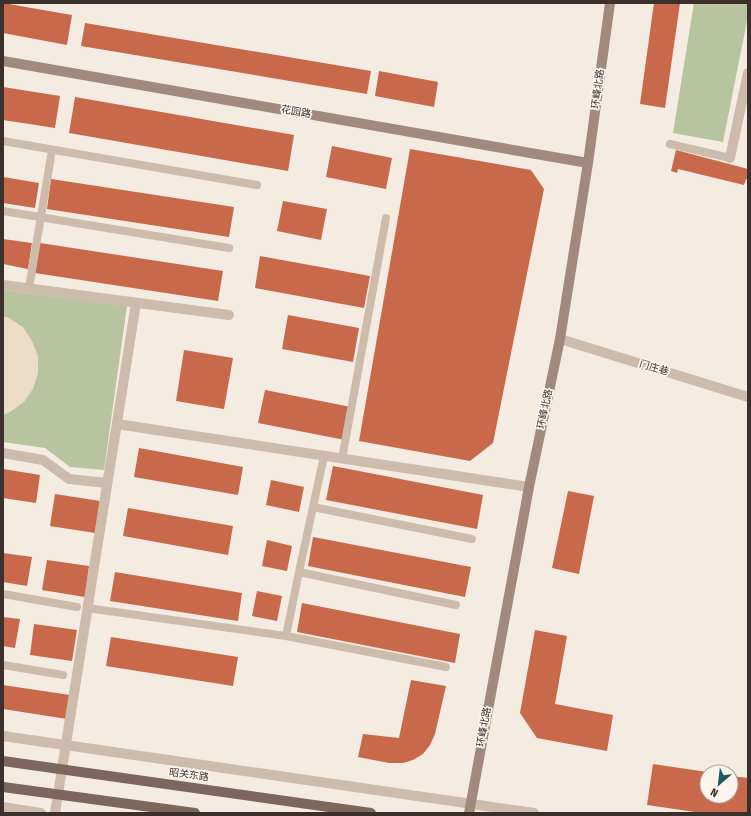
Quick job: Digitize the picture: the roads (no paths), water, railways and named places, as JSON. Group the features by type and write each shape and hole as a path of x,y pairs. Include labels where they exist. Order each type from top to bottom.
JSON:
{"main road":[{"name":"环峰北路","path":"470,808 529,487 560,339 588,163 610,3"},
{"name":"花园路","path":"3,61 588,163"},
{"name":"昭关东路","path":"3,761 371,813"},
{"path":"3,788 195,813"}],"street":[{"path":"730,158 748,73"},
{"path":"3,285 229,315"},
{"path":"54,813 136,303"},
{"name":"门庄巷","path":"560,339 748,397"},
{"path":"117,424 529,487"},
{"path":"3,454 43,460 69,479 107,483"},
{"path":"3,736 470,808 534,813"},
{"path":"3,807 41,813"}],"lane":[{"path":"3,141 257,185"},
{"path":"670,144 730,158"},
{"path":"29,288 52,150"},
{"path":"3,211 229,248"},
{"path":"342,459 386,218"},
{"path":"286,636 298,572 324,456"},
{"path":"313,507 472,539"},
{"path":"298,572 456,605"},
{"path":"3,594 77,606"},
{"path":"87,608 286,636 446,667"},
{"path":"3,666 63,675"}]}
